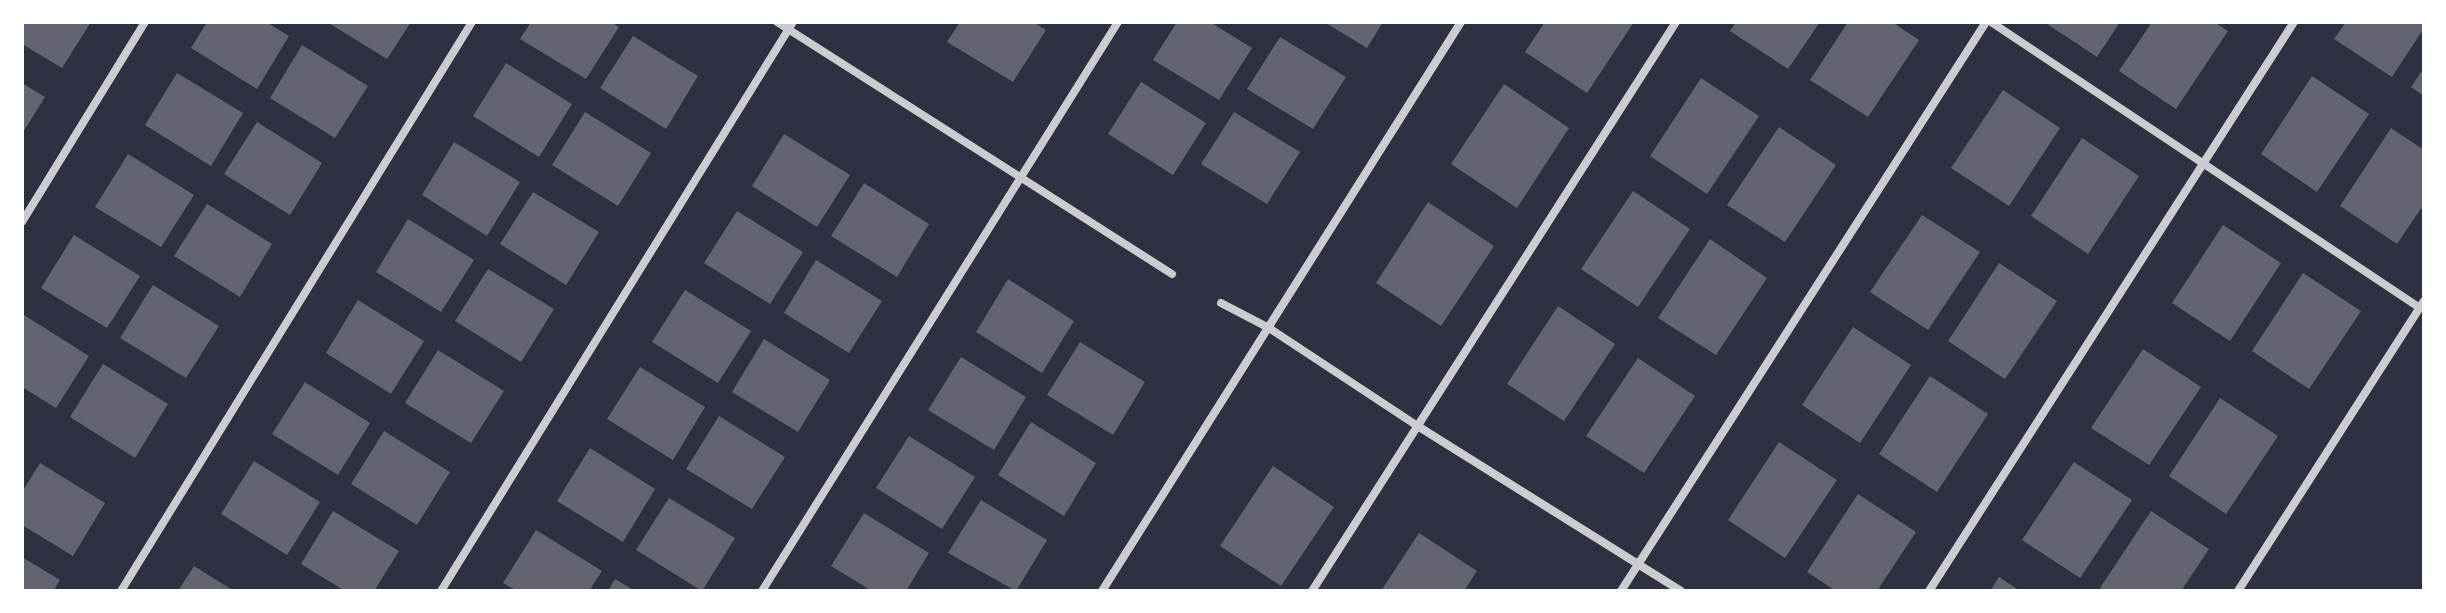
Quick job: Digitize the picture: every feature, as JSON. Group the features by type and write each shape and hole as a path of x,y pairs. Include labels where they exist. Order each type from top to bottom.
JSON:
{"street":[{"path":"22,222 145,22"},
{"path":"121,591 472,22"},
{"path":"777,22 791,26 1172,274"},
{"path":"762,591 1118,22"},
{"path":"1102,591 1461,22"},
{"path":"1312,591 1676,22"},
{"path":"1621,591 1989,22 2422,305 2238,591"},
{"path":"1929,591 2294,22"},
{"path":"441,591 791,26"},
{"path":"1221,303 1269,328 1416,425 1681,591"}],"building":[{"path":"22,22 91,22 62,68 22,44"},
{"path":"207,22 266,22 289,36 257,89 191,48"},
{"path":"327,22 411,22 387,59"},
{"path":"531,22 611,22 619,27 586,79 520,39"},
{"path":"960,22 1033,22 1046,30 1013,82 947,42"},
{"path":"1177,22 1210,22 1252,48 1219,100 1153,60"},
{"path":"1324,22 1383,22 1367,48"},
{"path":"1545,22 1634,22 1587,93 1525,52"},
{"path":"1736,22 1820,22 1788,69 1730,31"},
{"path":"1848,22 1892,22 1919,40 1868,117 1810,80"},
{"path":"2044,22 2120,22 2097,57"},
{"path":"2152,22 2214,22 2228,31 2176,109 2119,71"},
{"path":"2346,22 2424,22 2424,28 2392,77 2334,39"},
{"path":"633,36 698,76 666,129 600,88"},
{"path":"1280,37 1346,77 1313,129 1247,89"},
{"path":"302,45 368,86 335,138 270,98"},
{"path":"506,63 572,104 539,157 473,116"},
{"path":"2424,68 2424,96 2411,87"},
{"path":"177,73 243,113 211,166 145,125"},
{"path":"2312,76 2369,114 2317,192 2261,154"},
{"path":"1701,78 1759,116 1707,194 1650,156"},
{"path":"1141,82 1206,123 1173,175 1108,134"},
{"path":"22,83 45,97 22,134"},
{"path":"1504,84 1569,128 1517,208 1451,164"},
{"path":"2003,90 2060,128 2009,206 1951,168"},
{"path":"585,112 651,153 618,206 552,165"},
{"path":"1234,112 1300,152 1267,204 1201,164"},
{"path":"257,122 322,163 290,215 224,174"},
{"path":"1779,127 1836,165 1785,242 1727,205"},
{"path":"2391,128 2424,150 2424,204 2397,244 2340,206"},
{"path":"784,134 850,175 817,227 752,186"},
{"path":"2082,138 2139,176 2088,254 2031,216"},
{"path":"454,142 520,182 487,236 422,195"},
{"path":"128,154 194,195 161,247 95,207"},
{"path":"864,183 929,224 897,277 831,236"},
{"path":"1633,191 1690,229 1638,307 1581,269"},
{"path":"533,192 599,232 566,285 500,244"},
{"path":"1428,202 1494,246 1441,326 1376,283"},
{"path":"207,204 272,244 240,297 174,256"},
{"path":"737,211 803,252 770,304 704,263"},
{"path":"1922,215 1980,252 1928,330 1870,292"},
{"path":"408,219 474,260 441,312 376,272"},
{"path":"2223,225 2281,263 2230,341 2172,303"},
{"path":"74,235 140,276 107,328 41,288"},
{"path":"1710,239 1767,278 1716,355 1658,318"},
{"path":"816,260 882,301 849,353 784,313"},
{"path":"1999,263 2057,301 2005,379 1948,341"},
{"path":"488,269 554,309 521,362 455,321"},
{"path":"2303,273 2361,311 2309,389 2252,351"},
{"path":"1008,279 1074,321 1042,373 976,332"},
{"path":"153,285 219,326 186,378 120,338"},
{"path":"685,290 751,331 718,383 652,342"},
{"path":"358,300 424,341 391,394 326,353"},
{"path":"1558,306 1615,344 1564,421 1507,384"},
{"path":"24,315 89,356 56,408 22,387"},
{"path":"1853,327 1911,365 1860,443 1802,405"},
{"path":"764,339 830,380 798,432 732,392"},
{"path":"1080,342 1145,382 1113,435 1047,395"},
{"path":"2143,349 2201,387 2149,465 2091,428"},
{"path":"438,350 504,391 471,443 405,403"},
{"path":"961,357 1026,397 994,450 928,410"},
{"path":"1638,358 1695,396 1644,473 1586,436"},
{"path":"103,364 168,404 135,458 70,417"},
{"path":"640,367 705,407 673,460 607,419"},
{"path":"1930,376 1988,414 1937,492 1879,454"},
{"path":"305,382 370,423 338,475 272,434"},
{"path":"2220,398 2278,436 2226,514 2169,476"},
{"path":"719,416 785,457 752,509 686,469"},
{"path":"1031,422 1096,463 1064,516 998,475"},
{"path":"384,431 450,472 417,525 351,484"},
{"path":"909,436 975,477 942,529 876,488"},
{"path":"1779,442 1837,480 1785,558 1728,520"},
{"path":"590,448 655,489 623,542 557,501"},
{"path":"254,461 320,502 287,555 221,514"},
{"path":"2074,462 2132,500 2080,578 2022,540"},
{"path":"40,463 105,503 73,556 22,525 22,492"},
{"path":"1273,466 1334,507 1281,586 1220,546"},
{"path":"1858,494 1916,532 1877,591 1836,591 1807,572"},
{"path":"669,498 735,538 702,591 636,550"},
{"path":"981,500 1047,540 1016,591 948,553"},
{"path":"333,511 399,551 374,591 345,591 301,564"},
{"path":"2151,511 2209,549 2181,591 2104,591 2100,588"},
{"path":"864,513 929,553 906,591 872,591 831,566"},
{"path":"536,530 602,571 589,591 517,591 503,583"},
{"path":"1419,533 1477,571 1464,591 1381,591"},
{"path":"22,557 60,580 53,591 22,591"},
{"path":"194,566 234,591 178,591"},
{"path":"1999,577 2020,591 1990,591"},
{"path":"615,579 635,591 608,591"}]}
